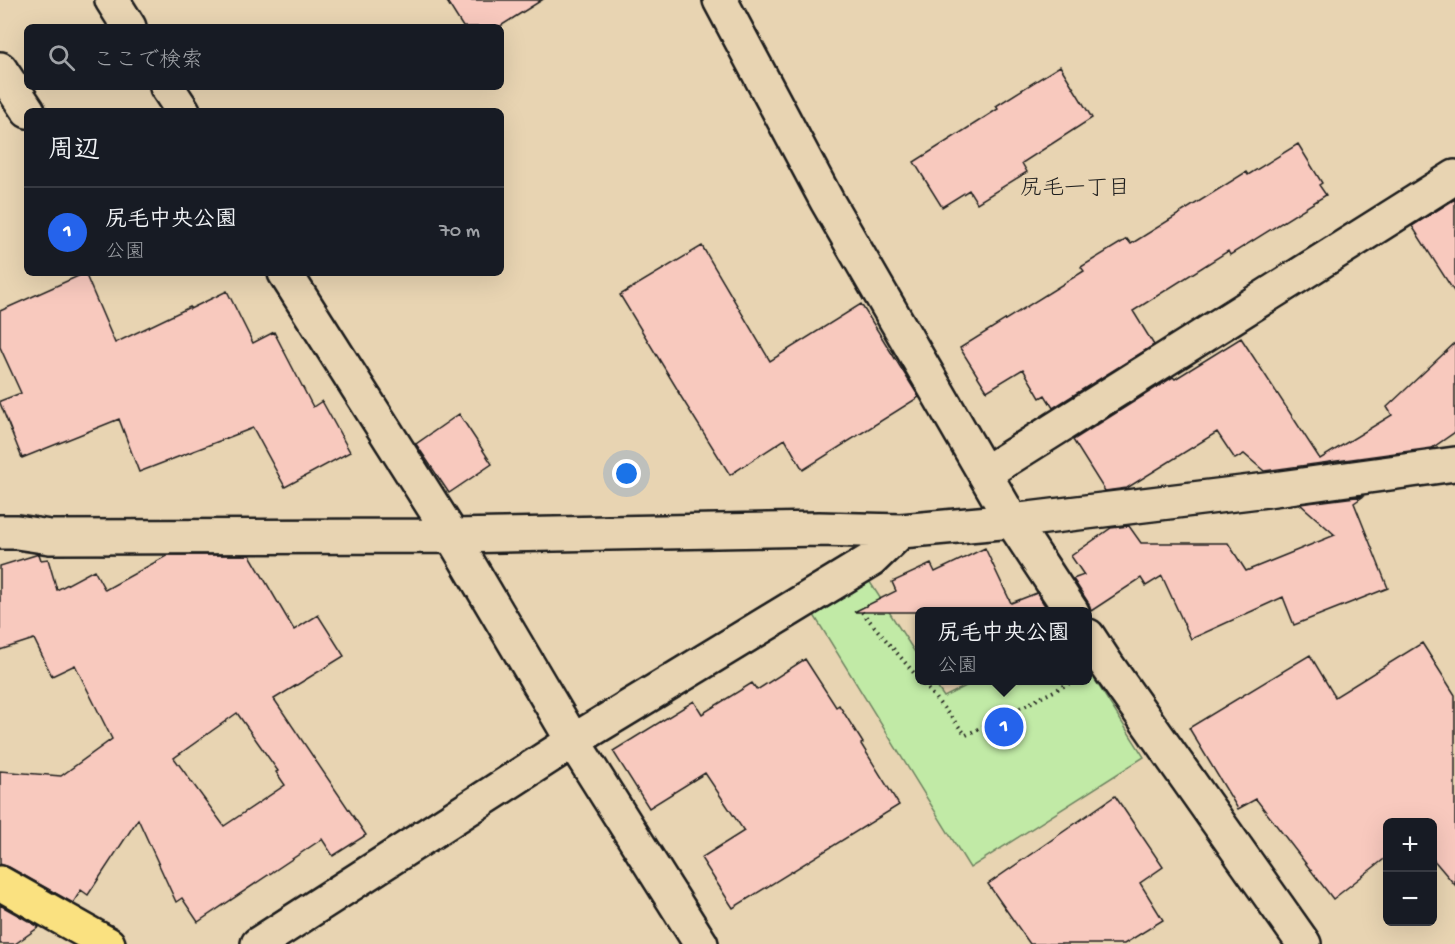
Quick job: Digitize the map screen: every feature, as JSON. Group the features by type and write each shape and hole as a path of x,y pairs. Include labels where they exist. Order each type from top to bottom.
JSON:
{"main road":[{"path":"0,883 108,944"}],"street":[{"path":"112,0 127,24"},
{"path":"720,0 827,201 1012,521 1069,607"},
{"path":"0,69 26,108"},
{"path":"169,90 181,108"},
{"path":"985,473 1455,177"},
{"path":"287,276 452,536 573,741 701,944"},
{"path":"0,532 50,537 452,536 819,529 901,531 1012,521 1455,464"},
{"path":"258,944 573,741 837,582 871,560 901,531"},
{"path":"1092,642 1304,944"}],"path":[{"path":"837,582 915,674"},
{"path":"924,685 966,735 1067,685"}],"green space":[{"path":"866,576 915,652 915,685 936,685 944,697 968,685 1092,685 1092,675 1144,757 970,868 812,612"}],"building":[{"path":"446,0 542,0 504,24 461,24"},
{"path":"1060,66 1092,118 1022,163 1027,172 977,203 969,190 942,207 914,162 998,109 996,106"},
{"path":"1298,144 1322,183 1319,185 1326,195 1230,255 1228,251 1133,311 1154,345 1053,408 1045,395 1040,398 1023,369 987,391 960,348 1084,271 1081,267 1127,239 1131,244 1246,172 1248,175"},
{"path":"1455,199 1455,293 1412,226"},
{"path":"702,246 770,361 861,304 919,397 803,470 785,439 730,475 620,295"},
{"path":"78,276 86,276 115,343 227,291 253,343 274,332 313,407 322,401 350,452 285,487 253,428 139,472 119,419 22,458 0,403 0,401 21,393 0,347 0,311"},
{"path":"1241,338 1320,459 1392,415 1387,407 1455,343 1455,432 1432,448 1264,471 1244,454 1235,459 1217,432 1127,488 1105,491 1073,440 1173,377 1175,379"},
{"path":"459,414 492,464 449,493 416,444"},
{"path":"1364,496 1354,503 1388,588 1294,625 1283,597 1191,639 1162,576 1146,586 1141,578 1092,610 1073,579 1084,575 1071,556 1111,528 1129,526 1141,543 1228,543 1246,571 1335,535 1300,504"},
{"path":"985,548 1011,603 1037,593 1046,607 915,607 915,612 854,612 896,591 892,582 931,564 935,572"},
{"path":"39,554 41,560 48,559 57,590 94,570 105,590 168,555 250,555 294,630 318,615 344,656 274,699 366,835 333,856 322,839 198,922 182,898 176,902 138,819 88,895 81,890 73,903 0,864 0,771 61,776 112,739 75,665 52,676 34,639 0,650 0,566","holes":["237,713 278,771 276,772 285,785 224,826 174,758"]},
{"path":"1422,643 1455,695 1455,885 1437,864 1437,818 1383,818 1383,860 1333,899 1256,799 1238,809 1189,728 1310,655 1335,697"},
{"path":"805,659 836,707 839,705 899,805 733,908 701,858 744,831 705,773 649,808 613,751 694,701 702,714 752,683 757,690"},
{"path":"1115,796 1163,867 1140,883 1163,920 1124,944 1030,944 988,884"},
{"path":"0,905 39,927 15,944 0,944"}],"place":[{"name":"尻毛中央公園","path":"1004,727"}],"district":[{"name":"尻毛一丁目","path":"1075,190"}]}
